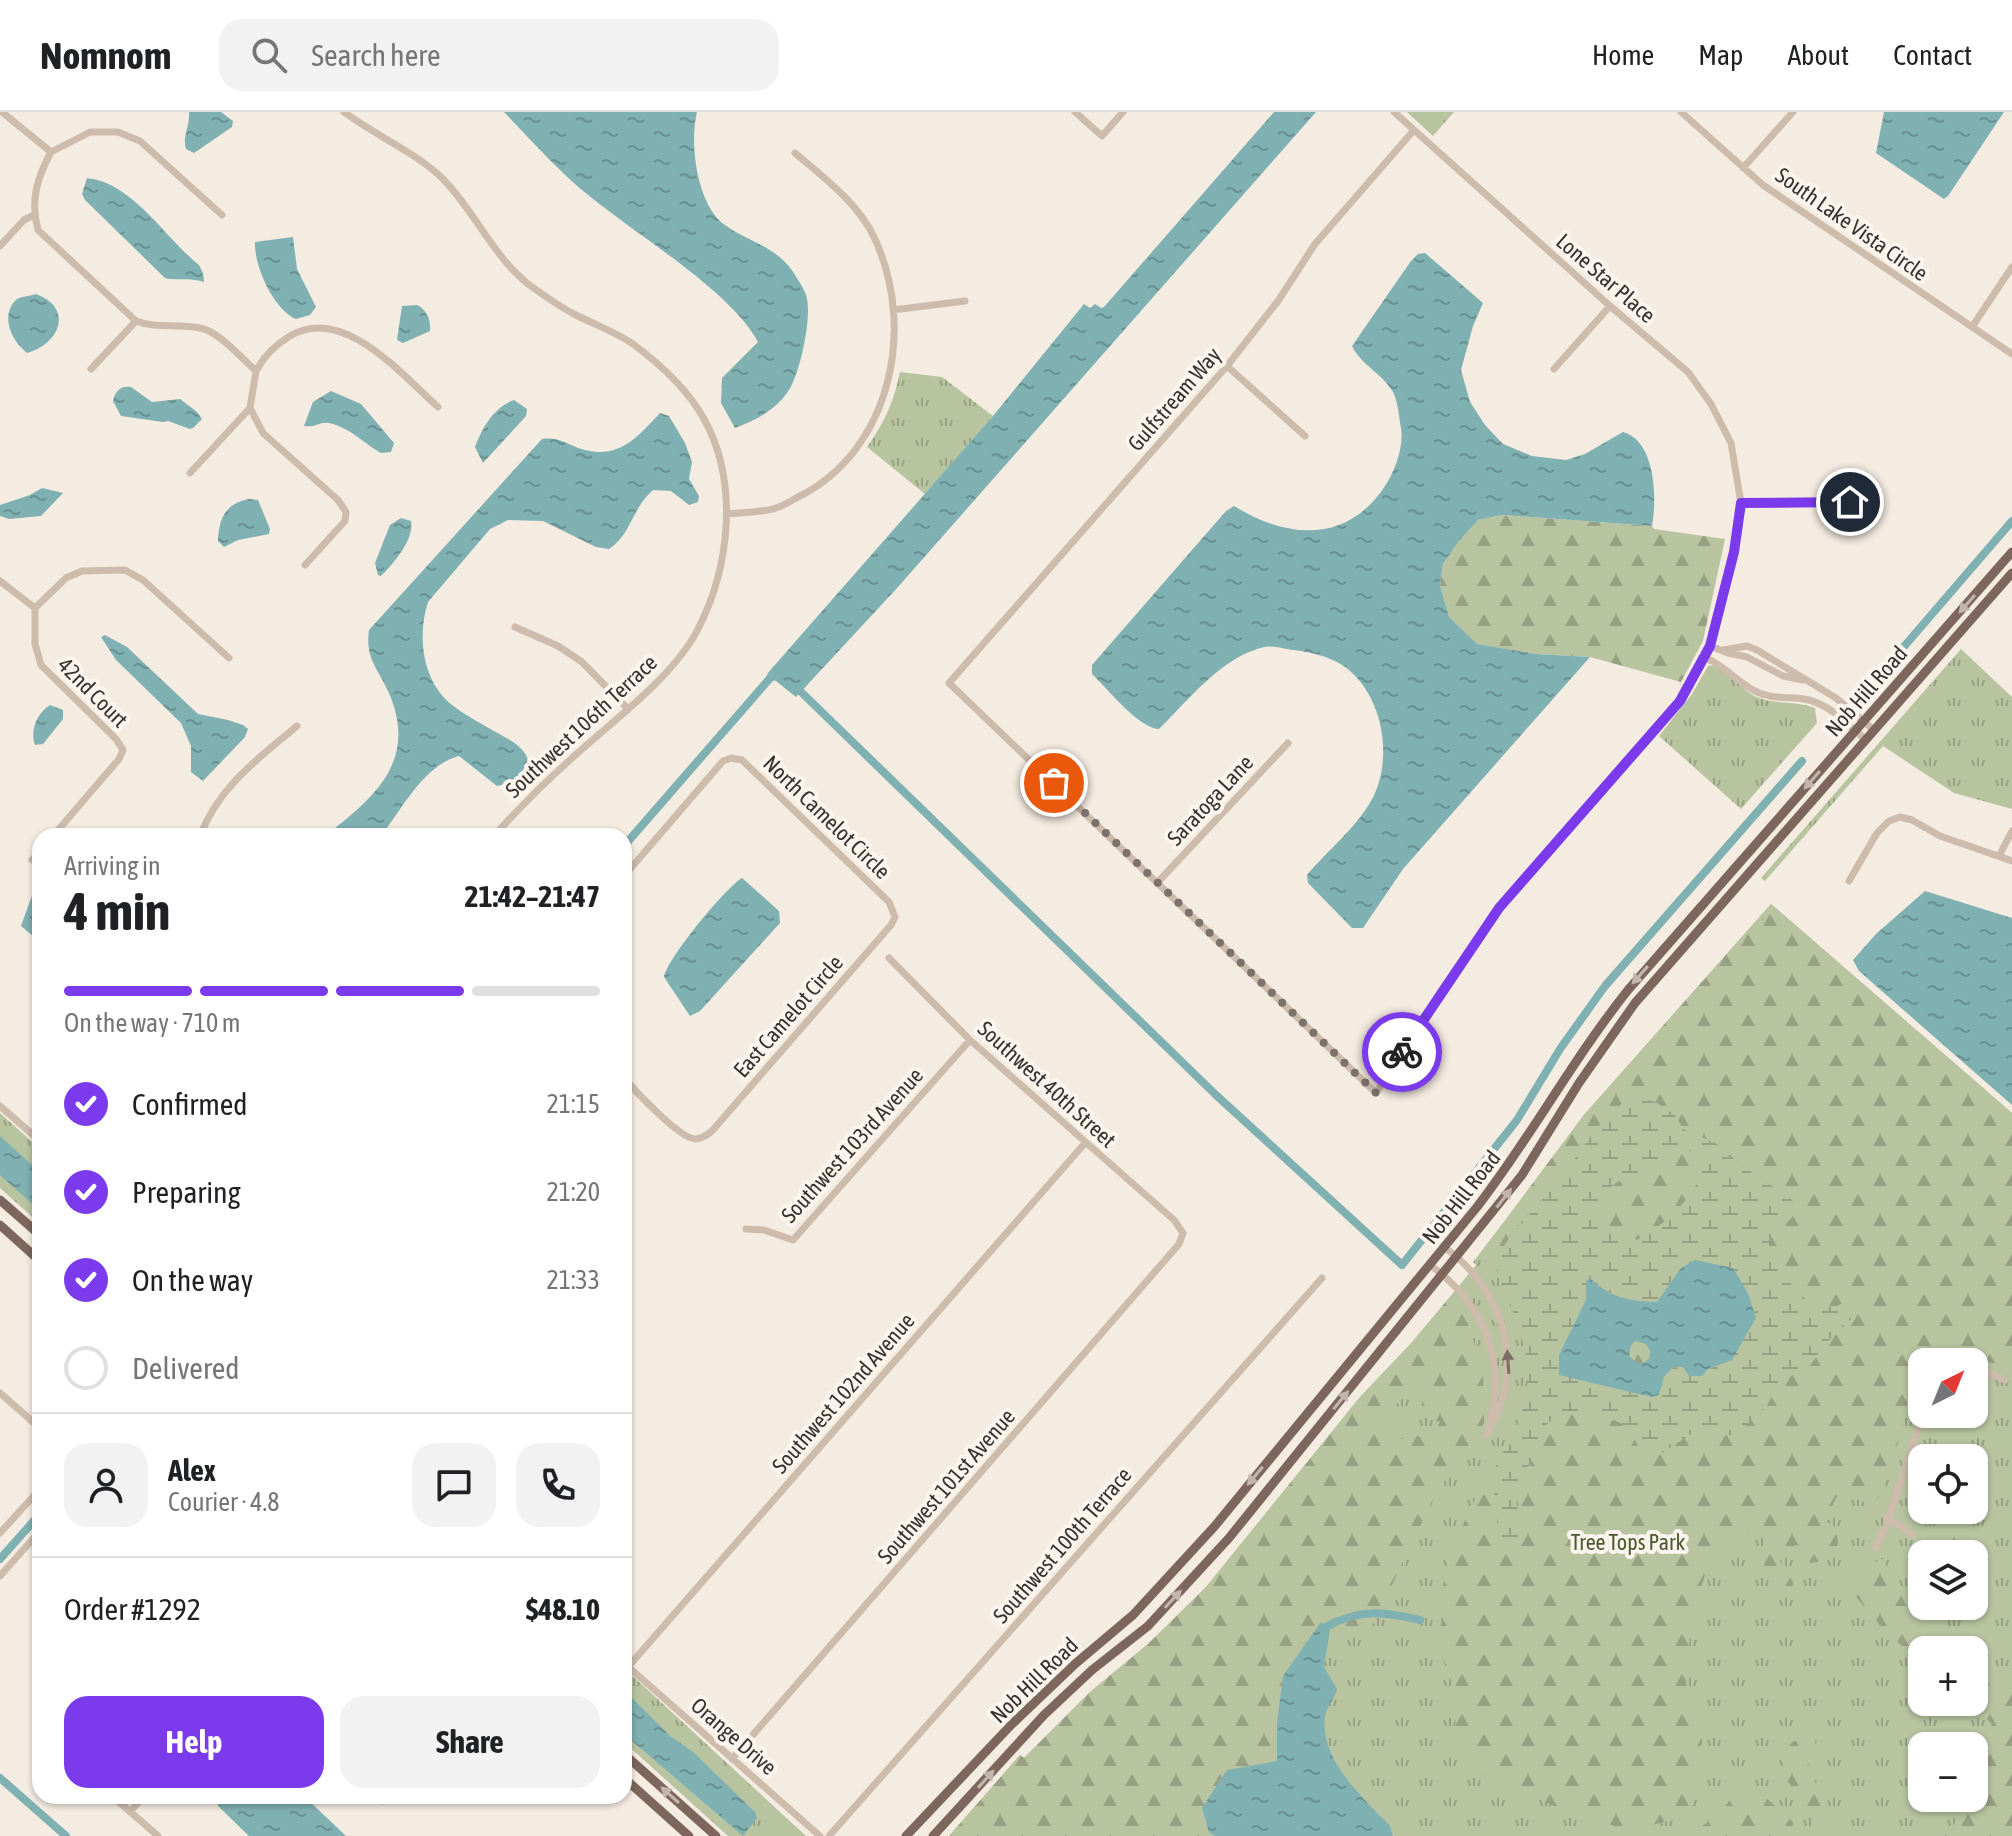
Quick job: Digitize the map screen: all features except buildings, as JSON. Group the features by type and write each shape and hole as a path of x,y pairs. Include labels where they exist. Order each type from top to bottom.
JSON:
{"main road":[{"name":"Nob Hill Road","path":"906,1836 1012,1724 1075,1664 1133,1615 1214,1527 1512,1161 1575,1061 1628,990 2012,552"},
{"name":"Nob Hill Road","path":"933,1836 1044,1715 1092,1670 1148,1626 1229,1538 1443,1275 1539,1150 1579,1083 1635,1003 2012,573"},
{"path":"0,1200 32,1228"},
{"path":"0,1225 32,1254"},
{"path":"632,1761 716,1836"},
{"path":"632,1785 689,1836"}],"street":[{"path":"2,112 51,152"},
{"name":"Southwest 106th Terrace","path":"344,112 369,130 405,149 440,177 499,253 526,282 570,313 631,342 670,374 704,419 720,464 727,514 720,574 698,631 666,672 571,758 502,828"},
{"path":"1075,112 1102,136 1123,112"},
{"name":"Lone Star Place","path":"1158,882 1376,1093 1440,992 1499,908 1680,701 1710,646 1734,552 1741,503 1731,443 1711,404 1688,372 1394,112"},
{"name":"South Lake Vista Circle","path":"1681,112 1743,168 1824,229 2012,354"},
{"path":"1743,168 1793,112"},
{"name":"Gulfstream Way","path":"1158,882 949,683 1227,366 1270,312 1315,244 1414,130"},
{"path":"222,215 140,141 118,132 90,132 51,152 37,182 34,215 38,230 136,321 150,326 199,328 211,332 256,371"},
{"path":"727,514 776,508 797,498 819,487 858,450 882,406 893,353 890,276 873,234 841,194 795,153"},
{"path":"0,246 24,220 34,215"},
{"path":"1972,327 2012,267"},
{"path":"893,310 965,301"},
{"path":"1554,369 1610,306"},
{"path":"91,369 136,321"},
{"path":"190,473 250,408 256,371 263,358 295,333 316,327 333,328 353,336 438,407"},
{"path":"1227,366 1305,436"},
{"path":"250,408 263,433 338,500 346,512 345,521 305,565"},
{"path":"1741,503 1878,501"},
{"path":"0,581 35,608 66,578 82,571 125,570 143,580 229,658"},
{"name":"42nd Court","path":"35,608 35,644 41,665 116,739 123,750 119,759 60,828"},
{"path":"515,627 558,646 582,662 628,709"},
{"path":"1710,646 1737,652 1747,646 1757,650 1836,698 1875,731"},
{"path":"1737,652 1734,666 1738,678"},
{"path":"1706,658 1761,694 1809,700 1821,705 1866,740"},
{"path":"204,828 238,775 297,726"},
{"name":"Saratoga Lane","path":"1158,882 1288,743"},
{"name":"North Camelot Circle","path":"632,867 723,761 731,758 742,760 894,909"},
{"path":"1849,881 1877,833 1889,821 1900,817 1912,820 1940,836 2012,861"},
{"path":"1999,856 2012,831"},
{"name":"East Camelot Circle","path":"632,1088 685,1136 697,1139 712,1131 891,925 895,917 894,909"},
{"name":"Southwest 40th Street","path":"889,958 970,1040 1174,1220 1183,1233"},
{"name":"Southwest 103rd Avenue","path":"746,1229 764,1230 793,1240 798,1236 970,1040"},
{"path":"0,1106 32,1134"},
{"name":"Southwest 102nd Avenue","path":"632,1658 1085,1143"},
{"name":"Southwest 101st Avenue","path":"732,1759 1179,1244 1183,1233"},
{"path":"1430,1265 1443,1275 1479,1316 1488,1337 1496,1375 1495,1404 1486,1435 1499,1414 1505,1396 1509,1376 1508,1358 1499,1318 1480,1282 1444,1247"},
{"name":"Southwest 100th Terrace","path":"829,1836 1322,1278"},
{"path":"1988,1373 2005,1380"},
{"path":"0,1393 32,1421"},
{"path":"1876,1547 1918,1428"},
{"path":"0,1533 32,1498"},
{"path":"1887,1517 1913,1535"},
{"path":"0,1576 32,1540"},
{"name":"Orange Drive","path":"632,1670 820,1836"},
{"path":"121,1804 158,1836"},
{"path":"130,1812 137,1804"}],"green space":[{"path":"1407,112 1454,112 1433,136"},
{"path":"900,372 942,377 993,416 925,494 867,447 888,411"},
{"path":"1502,515 1652,526 1654,529 1725,539 1703,641 1681,682 1590,657 1537,654 1476,644 1449,617 1440,585 1443,564 1478,520"},
{"path":"1961,649 2012,697 2012,809 1954,793 1883,746 1765,881 1761,878"},
{"path":"1708,666 1720,668 1758,698 1815,708 1817,723 1741,809 1659,736 1692,694"},
{"name":"Tree Tops Park","path":"1771,904 2012,1113 2012,1836 949,1836 1020,1755 1024,1758 1087,1695 1148,1644 1206,1587 1360,1397 1412,1343 1476,1265 1473,1262 1583,1116"},
{"path":"1771,904 2012,1113 2012,1366 1988,1362 1988,1348 1908,1348 1908,1401 1897,1446 1878,1499 1872,1504 1838,1494 1825,1521 1837,1528 1838,1544 1825,1561 1810,1563 1798,1545 1785,1548 1780,1561 1793,1582 1792,1593 1782,1596 1766,1574 1762,1531 1755,1530 1724,1553 1705,1575 1692,1619 1685,1687 1699,1710 1702,1741 1693,1803 1674,1820 1630,1830 1577,1816 1485,1776 1456,1730 1453,1686 1440,1652 1443,1584 1450,1553 1477,1495 1490,1481 1498,1506 1497,1530 1520,1512 1517,1493 1519,1478 1526,1466 1541,1453 1540,1434 1554,1419 1590,1414 1613,1420 1629,1431 1643,1456 1702,1427 1739,1431 1766,1407 1777,1387 1787,1377 1807,1370 1824,1345 1852,1318 1852,1300 1834,1307 1808,1303 1775,1267 1768,1241 1798,1211 1792,1200 1740,1164 1719,1145 1683,1129 1674,1114 1655,1102 1598,1127 1563,1175 1515,1229 1494,1261 1482,1251 1583,1116"},
{"path":"1638,1096 1655,1102 1674,1114 1683,1129 1719,1145 1740,1164 1792,1200 1798,1211 1768,1241 1775,1267 1808,1302 1834,1307 1852,1300 1858,1305 1852,1318 1824,1345 1807,1370 1787,1377 1777,1387 1766,1407 1739,1431 1728,1436 1702,1427 1653,1459 1643,1456 1622,1424 1603,1416 1578,1414 1555,1419 1546,1425 1540,1434 1541,1453 1529,1464 1518,1484 1516,1494 1522,1544 1509,1550 1497,1530 1498,1506 1490,1481 1521,1414 1527,1373 1521,1336 1494,1261 1604,1120 1625,1102","holes":["1678,1146 1697,1154 1704,1166 1694,1189 1669,1218 1637,1240 1613,1229 1599,1209 1607,1191 1619,1181 1642,1174 1667,1151","1681,1268 1732,1360 1708,1369 1673,1367 1664,1377 1662,1388 1559,1355 1586,1299 1585,1285 1598,1286 1625,1301 1657,1302"]},
{"path":"0,1113 32,1142 32,1217 0,1188"},
{"path":"1678,1146 1697,1154 1704,1166 1694,1189 1669,1218 1637,1240 1613,1229 1599,1209 1607,1191 1619,1181 1643,1174 1667,1151"},
{"path":"1449,1298 1467,1320 1483,1372 1484,1423 1435,1495 1372,1626 1345,1632 1333,1630 1320,1622 1284,1675 1277,1723 1277,1761 1209,1832 1215,1836 949,1836 1020,1755 1024,1758 1091,1691 1148,1644 1206,1587 1360,1397","holes":["1421,1391 1423,1417 1440,1422 1433,1434 1380,1442 1393,1409 1404,1398"]},
{"path":"1640,1341 1651,1352 1640,1363 1629,1352"},
{"path":"1883,1559 1908,1609 1908,1620 1914,1620 1918,1629 1928,1636 1908,1636 1908,1651 1883,1629 1842,1580 1844,1575"},
{"path":"2012,1665 2012,1836 1939,1836 1968,1812 1988,1812 1988,1732 1992,1724 1983,1716 1988,1716 1988,1683 1994,1691 2001,1690"},
{"path":"632,1675 806,1836 728,1836 632,1749"},
{"path":"1821,1696 1831,1702 1820,1721 1810,1715"},
{"path":"1814,1736 1817,1751 1811,1749 1809,1769 1814,1780 1828,1794 1828,1827 1813,1826 1804,1799 1792,1794 1790,1784 1783,1778 1786,1754 1791,1743"},
{"path":"1741,1788 1755,1788 1793,1822 1792,1836 1688,1836 1715,1817"}],"water":[{"path":"189,112 221,112 233,121 232,127 194,153 186,149 185,144"},
{"path":"504,112 697,112 695,156 702,189 715,216 733,231 784,261 806,295 807,329 801,358 789,390 772,409 735,428 721,403 722,378 758,342 745,323 706,284 580,188"},
{"path":"1274,112 1316,112 898,587 796,697 767,674 993,416 1084,304 1090,308 1095,304 1104,307"},
{"path":"1884,112 2004,112 1944,199 1876,153"},
{"path":"87,178 119,189 133,200 199,265 204,282 165,278 85,200 82,194"},
{"path":"293,237 297,269 316,307 310,315 296,319 280,306 266,286 255,242"},
{"path":"1425,253 1483,303 1461,370 1470,402 1485,425 1503,444 1532,456 1566,460 1585,454 1623,432 1634,438 1648,459 1654,487 1654,515 1652,526 1502,515 1478,520 1459,541 1443,564 1440,585 1449,617 1477,644 1537,654 1590,657 1403,869 1363,928 1352,928 1308,883 1307,875 1357,821 1379,784 1383,764 1380,724 1374,704 1351,672 1320,655 1264,647 1248,652 1220,670 1159,729 1142,722 1124,707 1092,674 1092,665 1226,511 1234,506 1275,525 1315,530 1334,527 1370,505 1395,466 1400,451 1401,428 1393,392 1352,346 1411,261 1418,254"},
{"path":"36,294 55,308 59,316 58,325 48,342 27,353 12,334 9,312 17,299"},
{"path":"417,305 428,316 430,331 403,343 397,340 402,306"},
{"path":"131,387 152,402 180,399 202,419 190,429 168,421 121,416 114,398 121,388"},
{"path":"331,391 361,404 394,443 391,452 381,453 337,425 304,426 313,402"},
{"path":"514,400 527,409 526,416 483,463 475,447 482,432 495,413"},
{"path":"660,413 669,416 692,462 689,479 699,496 698,502 689,505 671,491 653,490 622,536 609,549 596,547 543,521 508,520 490,529 428,602 423,643 428,671 434,684 452,705 520,748 529,763 526,767 511,780 497,786 459,756 446,761 424,778 387,828 335,828 375,792 395,758 397,717 389,693 373,663 369,630 542,439 604,452 624,446"},
{"path":"42,488 63,493 41,516 9,519 0,516 0,505"},
{"path":"249,499 258,500 270,529 269,534 238,540 224,547 218,541 225,513 234,504"},
{"path":"401,518 411,521 410,536 396,559 381,576 378,575 375,563 390,525"},
{"path":"105,635 127,647 198,714 228,720 248,729 245,737 203,781 191,772 191,746 181,723 116,660 101,637"},
{"path":"50,705 63,710 63,719 43,744 35,745 35,723"},
{"path":"742,878 779,911 780,923 700,1011 690,1016 664,977 675,955 698,924"},
{"path":"1925,891 2012,918 2012,1105 1859,971 1853,960 1876,934"},
{"path":"32,896 32,935 21,926"},
{"path":"0,1136 32,1165 32,1204 0,1175"},
{"path":"1695,1260 1733,1268 1748,1293 1756,1318 1732,1360 1708,1369 1702,1376 1689,1376 1683,1367 1673,1367 1664,1377 1659,1395 1651,1397 1559,1375 1559,1355 1586,1300 1586,1281 1590,1278 1620,1297 1657,1302 1681,1268","holes":["1635,1341 1646,1344 1650,1351 1649,1359 1637,1363 1629,1356 1631,1345"]},
{"path":"1321,1622 1330,1630 1324,1667 1337,1689 1325,1717 1329,1748 1346,1777 1390,1826 1393,1836 1215,1836 1209,1832 1202,1808 1227,1770 1277,1761 1277,1723 1283,1676"},
{"path":"632,1698 755,1812 757,1818 743,1836 632,1741"},
{"path":"312,1804 346,1836 249,1836 218,1806"}],"waterway":[{"path":"1889,664 2012,521"},
{"path":"632,837 771,677 779,676"},
{"path":"796,687 1216,1095 1402,1265 1517,1120 1560,1049 1605,986 1802,761"},
{"path":"0,1559 32,1523"},
{"path":"1326,1627 1350,1617 1373,1613 1420,1620"},
{"path":"0,1778 66,1836"}],"way so far":[{"path":"1054,783 1376,1093 1402,1052"}],"route":[{"path":"1402,1052 1499,908 1680,701 1710,646 1734,552 1741,503 1850,502"}]}
